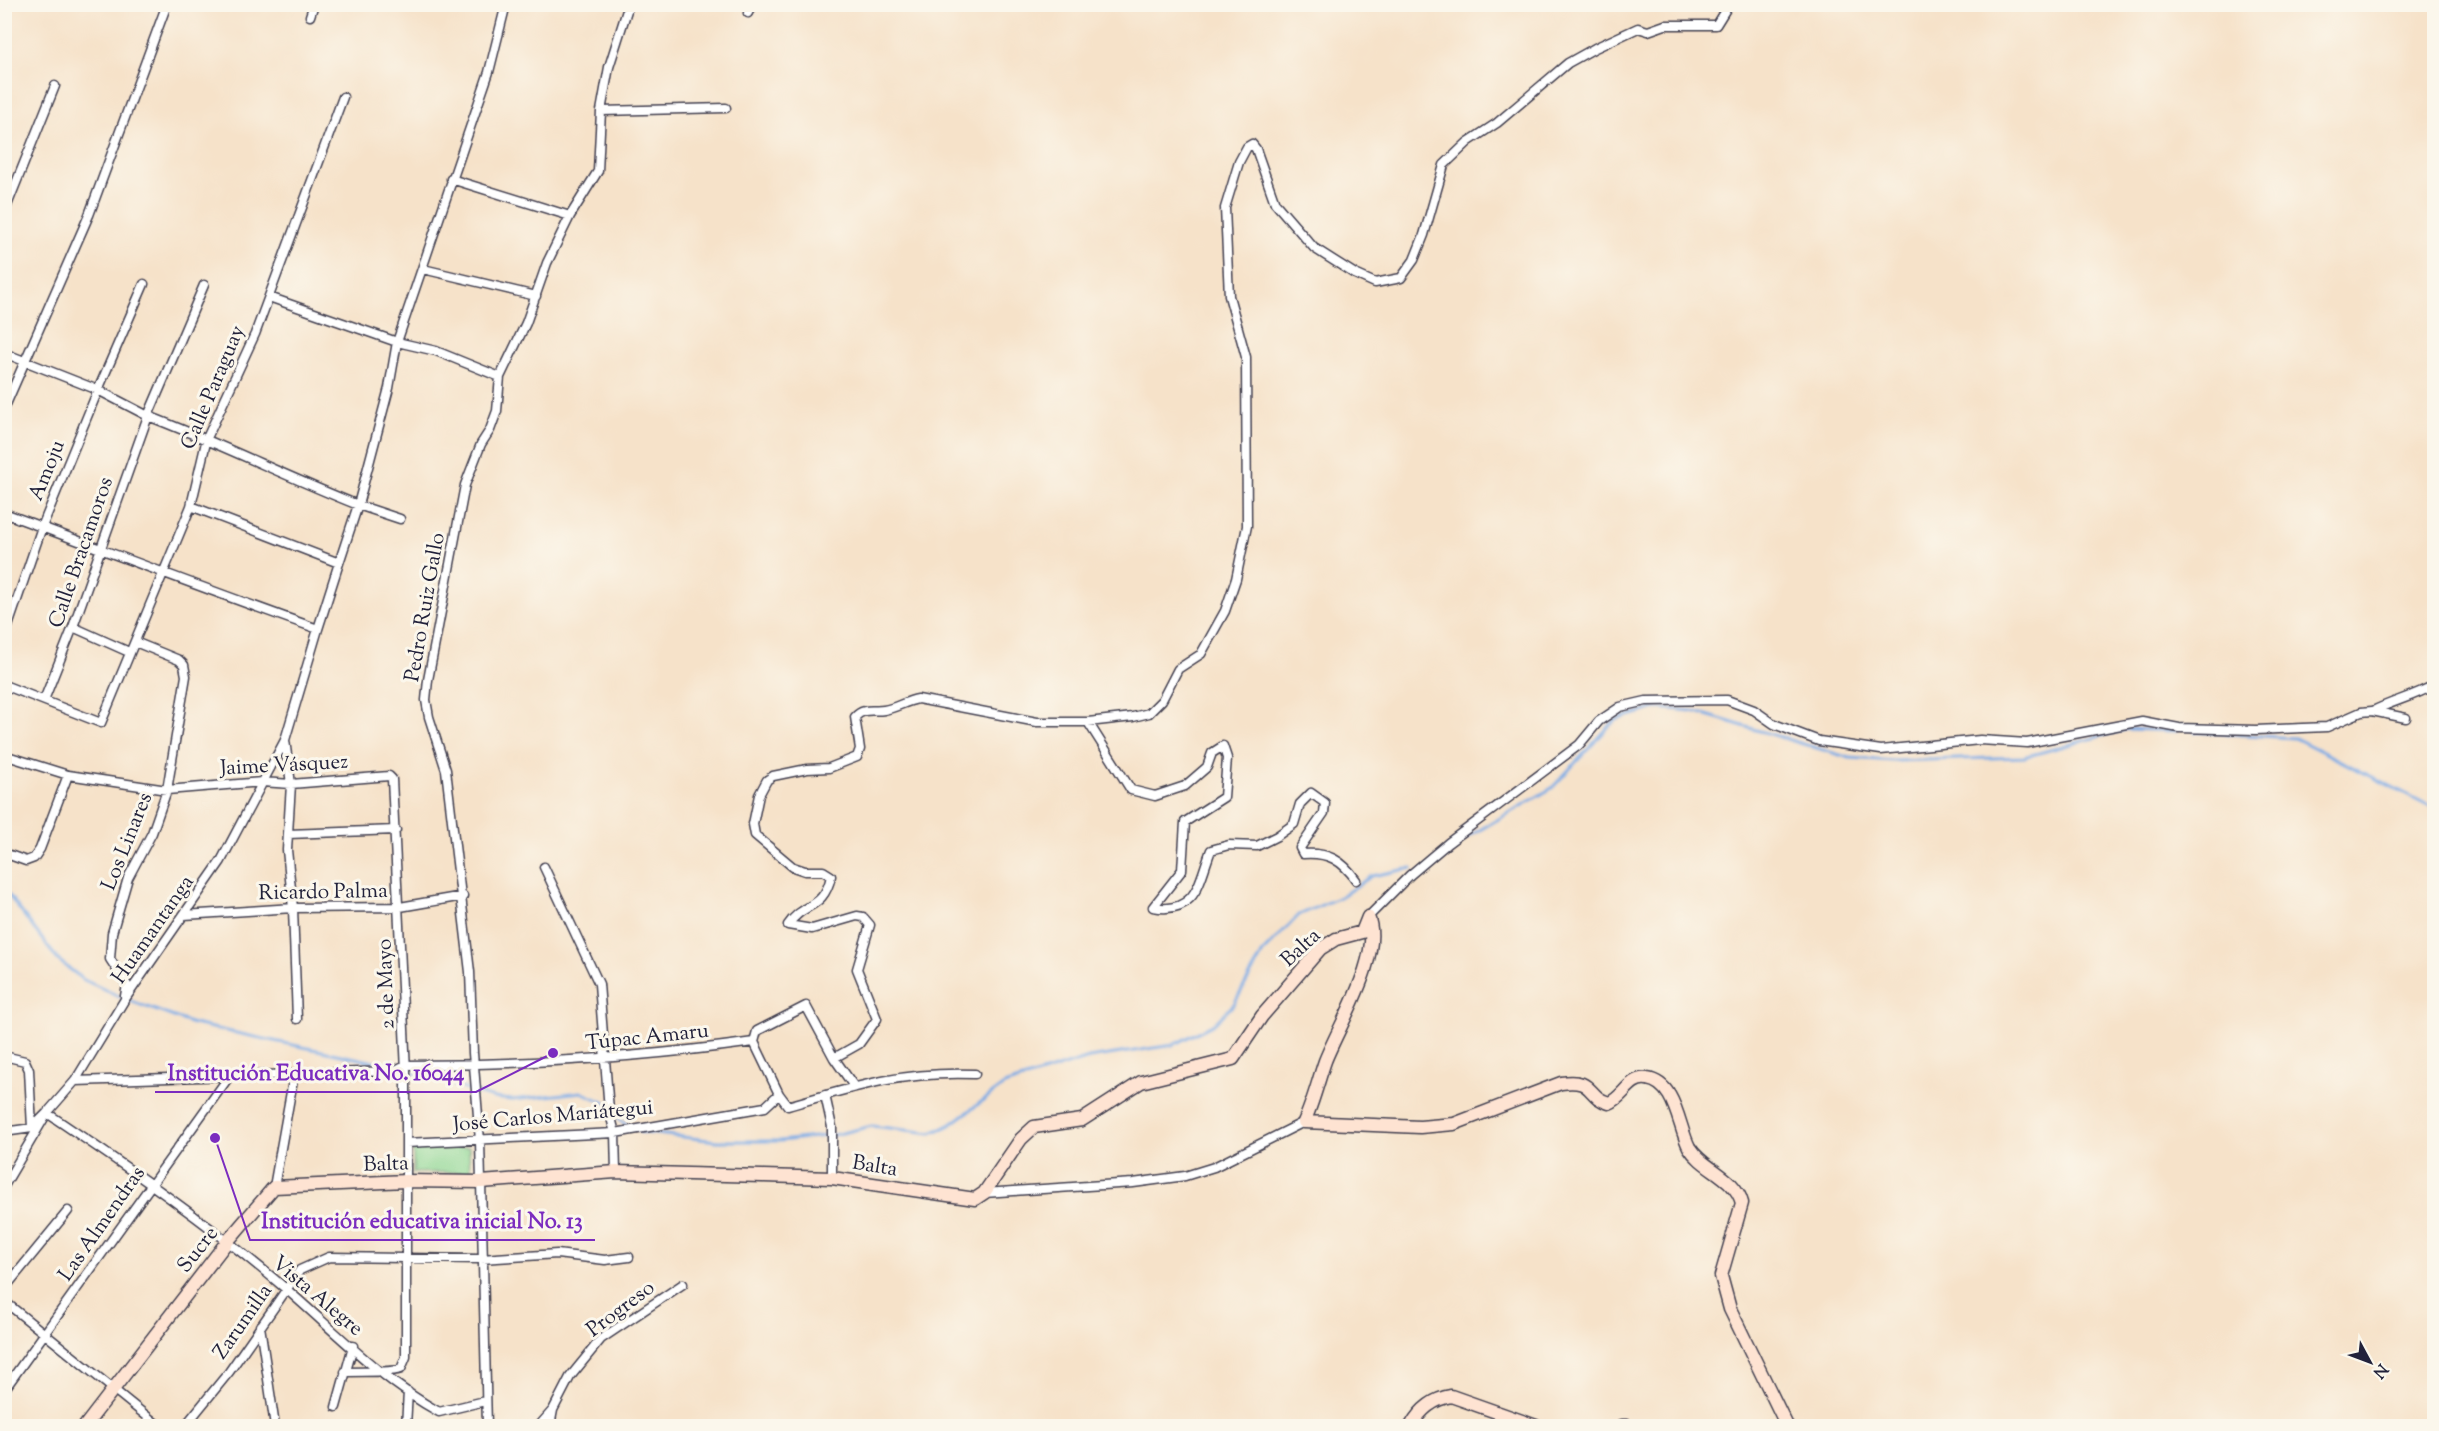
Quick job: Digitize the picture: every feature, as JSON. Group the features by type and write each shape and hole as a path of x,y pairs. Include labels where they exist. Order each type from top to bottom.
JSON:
{"street":[{"path":"4,409 89,215 167,4"},
{"path":"310,16 314,4"},
{"name":"Huamantanga","path":"4,1186 47,1113 75,1081 125,999 221,861 285,740 302,678 358,505 388,388 397,342 489,72 506,4"},
{"name":"Pedro Ruiz Gallo","path":"487,1426 481,1259 480,1141 470,972 463,896 446,770 426,700 458,510 473,464 497,411 500,377 526,323 547,263 570,216 598,171 601,111 609,67 629,4"},
{"path":"834,1058 860,1044 877,1020 857,969 870,925 863,917 857,916 812,930 788,925 795,915 813,907 821,899 831,876 823,871 805,871 793,867 755,835 753,824 759,795 767,780 779,774 828,768 857,757 860,749 855,721 858,713 864,710 884,710 918,699 1037,722 1088,722 1149,713 1162,700 1178,669 1200,654 1225,611 1236,579 1247,526 1246,357 1229,296 1225,208 1233,177 1247,147 1252,144 1256,149 1275,203 1314,248 1355,274 1375,283 1401,278 1414,260 1424,235 1444,165 1468,142 1497,123 1568,63 1595,48 1638,28 1648,31 1665,25 1716,25 1729,4"},
{"path":"4,213 55,86"},
{"name":"Calle Paraguay","path":"44,700 100,723 190,506 207,438 269,297 343,97"},
{"path":"601,111 726,108"},
{"path":"451,179 570,216"},
{"path":"423,268 536,296"},
{"name":"Amoju","path":"4,638 42,527 144,285"},
{"name":"Calle Bracamoros","path":"44,700 74,627 147,416 204,285"},
{"path":"269,297 397,342 436,351 500,377"},
{"path":"4,353 98,390 147,416 207,438 279,474 400,519"},
{"path":"190,506 339,563"},
{"path":"4,513 101,547 162,574 318,629"},
{"path":"74,627 129,652"},
{"name":"Los Linares","path":"125,999 127,985 110,959 112,933 128,878 152,833 167,790 186,676 184,665 179,660 135,642"},
{"path":"4,685 44,700"},
{"path":"2373,711 2396,699 2414,695 2434,685"},
{"path":"1304,1122 1326,1058 1360,987 1371,939 1368,917 1398,886 1448,843 1579,746 1599,722 1620,707 1646,701 1726,700 1754,711 1774,724 1819,741 1881,750 1980,740 2027,743 2142,721 2179,728 2256,730 2327,727 2361,712 2373,711 2406,718"},
{"path":"1088,722 1131,790 1155,796 1185,786 1207,767 1212,753 1222,746 1227,758 1224,797 1185,822 1182,870 1153,907 1164,909 1188,901 1201,885 1211,850 1229,845 1257,846 1277,836 1294,824 1300,804 1311,793 1325,803 1324,813 1300,848 1303,854 1330,855 1346,867 1356,880"},
{"path":"285,740 291,784 288,834 297,1019"},
{"name":"Jaime Vásquez","path":"4,755 68,775 167,790 262,782 291,784 389,776 395,789"},
{"path":"4,853 26,861 34,858 40,849 68,775"},
{"name":"2 de Mayo","path":"377,1369 395,1371 401,1369 406,1357 406,1143 395,789"},
{"path":"288,834 396,830"},
{"path":"544,867 599,984 607,1059 609,1110 615,1133 616,1172"},
{"name":"Ricardo Palma","path":"184,915 293,908 400,907 463,896"},
{"name":"Balta","path":"274,1187 406,1181 481,1182 616,1172 832,1178 975,1199 984,1194 1021,1139 1034,1127 1082,1120 1142,1082 1233,1059 1263,1016 1320,949 1336,939 1362,932 1368,917"},
{"path":"853,1085 834,1058 806,1006 757,1031 754,1042 779,1094 788,1106 853,1085 935,1072 975,1074"},
{"name":"Túpac Amaru","path":"75,1081 228,1078 326,1072 394,1071 403,1066 466,1062 474,1065 607,1059 754,1042"},
{"path":"4,1056 25,1061 29,1070 32,1128"},
{"path":"274,1187 294,1075"},
{"name":"Las Almendras","path":"4,1390 228,1078"},
{"path":"984,1194 1133,1183 1185,1176 1214,1167 1304,1122 1420,1127 1454,1124 1561,1083 1577,1081 1609,1103 1633,1082 1644,1078 1655,1081 1673,1103 1688,1145 1696,1157 1734,1186 1740,1195 1742,1203 1721,1276 1730,1309 1787,1426"},
{"name":"José Carlos Mariátegui","path":"406,1143 615,1133 765,1107 779,1094"},
{"path":"825,1095 832,1127 834,1152 832,1178"},
{"path":"4,1132 32,1128 47,1113"},
{"name":"Vista Alegre","path":"47,1113 151,1183 286,1289 332,1332 352,1346 377,1369 438,1412 485,1401"},
{"name":"Sucre","path":"85,1426 116,1390 226,1243 274,1187"},
{"path":"4,1289 68,1211"},
{"name":"Zarumilla","path":"185,1426 229,1372 300,1270 329,1257 481,1259 557,1254 605,1260 629,1257"},
{"name":"Progreso","path":"550,1426 553,1410 570,1377 602,1340 683,1284"},
{"path":"4,1301 159,1426"},
{"path":"260,1326 275,1426"},
{"path":"336,1407 352,1346"},
{"path":"345,1372 377,1369"},
{"path":"406,1426 408,1392"},
{"path":"1411,1426 1427,1405 1450,1396 1536,1426"},
{"path":"539,1426 553,1410"},
{"path":"1622,1426 1627,1426"}],"green space":[{"path":"469,1147 470,1172 413,1173 413,1148"}],"waterway":[{"path":"1447,849 1552,788 1615,720 1656,708 1693,711 1850,758 1894,761 2024,757 2127,729 2176,731"},
{"path":"2195,732 2295,738 2434,808"},
{"path":"640,1132 717,1141 780,1141 833,1135 872,1126 931,1133 950,1125 1004,1085 1089,1058 1173,1045 1214,1024 1234,1004 1264,951 1299,915 1340,897 1372,876 1412,868"},
{"path":"4,889 58,960 84,980 125,999 193,1024 399,1067"},
{"path":"407,1071 494,1098 512,1100 581,1092 606,1103"},
{"path":"611,1107 620,1120 631,1128"}],"place":[{"name":"Institución Educativa No. 16044","path":"553,1053"},
{"name":"Institución educativa inicial No. 13","path":"215,1138"}]}
